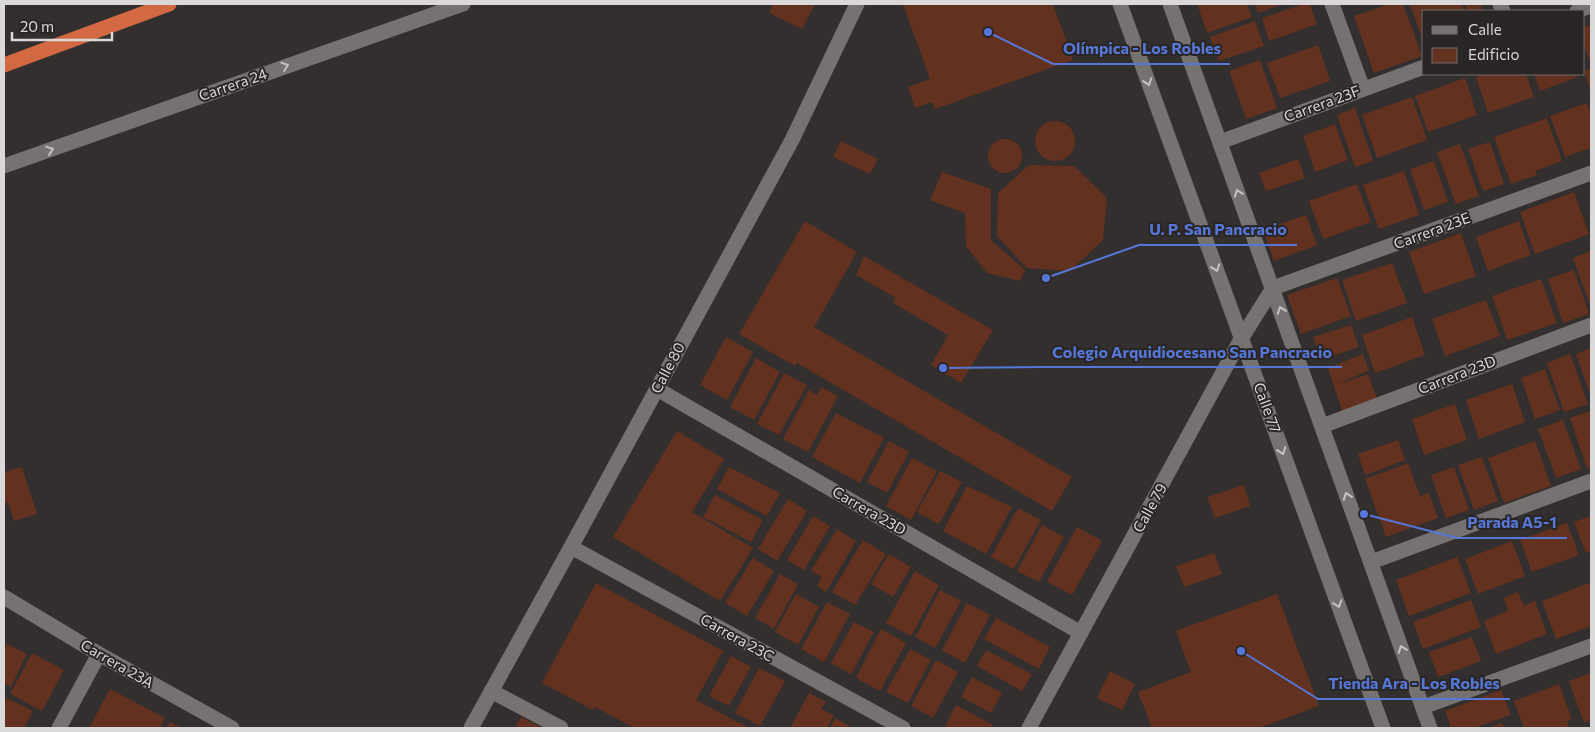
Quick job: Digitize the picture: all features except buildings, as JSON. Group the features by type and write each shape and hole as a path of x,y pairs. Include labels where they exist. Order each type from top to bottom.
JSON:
{"highway":[{"path":"4,65 170,4"}],"street":[{"name":"Carrera 24","path":"4,166 463,4"},
{"name":"Calle 80","path":"471,728 792,140 858,4"},
{"name":"Calle 77","path":"1120,4 1382,728"},
{"path":"1170,4 1430,728"},
{"path":"1332,4 1364,89"},
{"name":"Carrera 23F","path":"1220,142 1422,68"},
{"name":"Carrera 23E","path":"1273,288 1591,173"},
{"name":"Calle 79","path":"1028,728 1242,339 1273,288"},
{"name":"Carrera 23D","path":"1322,426 1591,324"},
{"name":"Carrera 23D","path":"657,389 1081,633"},
{"path":"1371,562 1591,482"},
{"name":"Carrera 23C","path":"571,547 903,728"},
{"name":"Carrera 23A","path":"4,597 99,654 232,728"},
{"path":"1423,707 1591,646"},
{"path":"59,728 99,654"},
{"path":"491,691 561,728"}],"place":[{"name":"Olímpica - Los Robles","path":"988,32"},
{"name":"U. P. San Pancracio","path":"1046,278"},
{"name":"Colegio Arquidiocesano San Pancracio","path":"943,368"},
{"name":"Parada A5-1","path":"1364,514"},
{"name":"Tienda Ara - Los Robles","path":"1241,651"}]}
